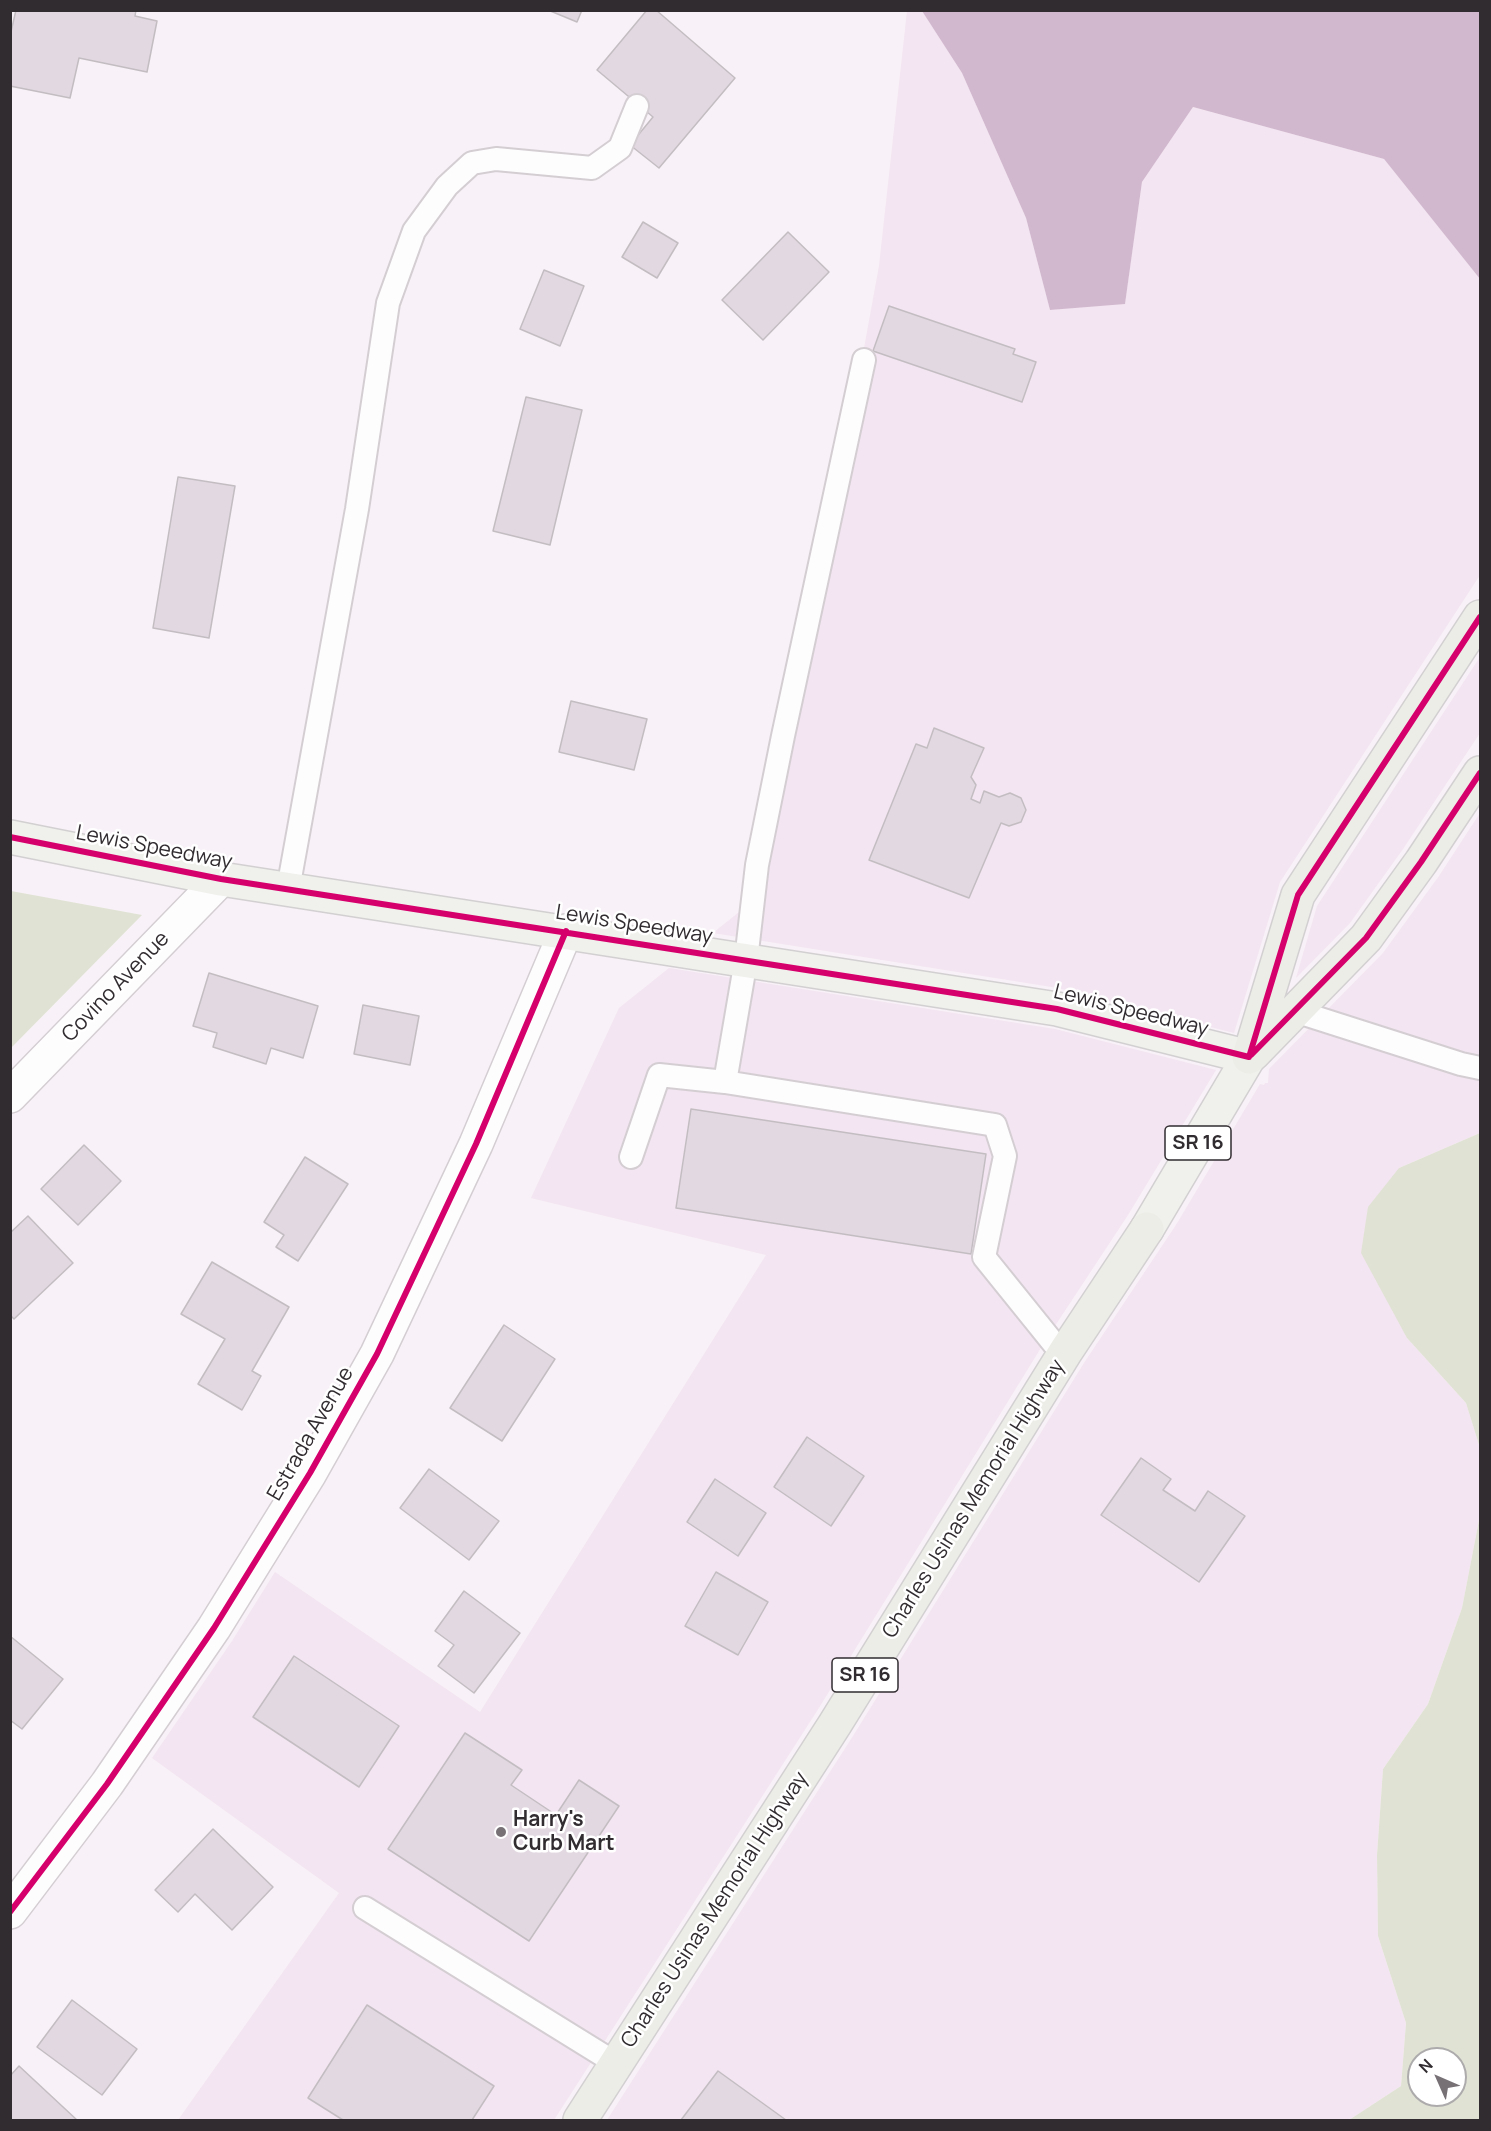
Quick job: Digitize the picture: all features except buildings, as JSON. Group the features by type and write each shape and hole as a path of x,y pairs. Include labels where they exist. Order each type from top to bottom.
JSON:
{"highway":[{"name":"Charles Usinas Memorial Highway","path":"1249,1058 1298,895 1480,616"},
{"name":"Charles Usinas Memorial Highway","path":"1249,1058 1366,938 1421,862 1480,773"},
{"name":"Charles Usinas Memorial Highway","path":"580,2121 841,1714 1063,1355 1147,1228"}],"main road":[{"name":"Lewis Speedway","path":"10,837 221,879 1057,1009 1249,1058"},
{"name":"Charles Usinas Memorial Highway","path":"1147,1228 1249,1058"}],"street":[{"name":"Covino Avenue","path":"10,1096 221,879"},
{"name":"Estrada Avenue","path":"10,1912 107,1784 214,1628 310,1473 377,1354 466,1165 566,931"}],"lane":[{"path":"288,889 357,509 388,303 414,231 447,186 472,163 496,159 592,168 620,148 637,106"},
{"path":"726,1082 746,960 759,854 864,360"},
{"path":"1295,1011 1480,1068"},
{"path":"631,1157 659,1075 726,1082 995,1125 1005,1156 984,1257 1063,1355"},
{"path":"365,1908 617,2064"}],"shaded area":[{"path":"907,11 922,11 962,73 1026,218 1050,310 1125,303 1142,182 1193,107 1384,159 1480,279 1480,575 1280,882 1234,1033 1058,988 713,933 765,891 879,266"},
{"path":"922,11 1480,11 1480,279 1384,159 1193,107 1142,182 1125,304 1050,310 1026,218 962,73"},
{"path":"1480,657 1480,733 1403,849 1350,923 1296,978 1317,906"},
{"path":"1480,813 1480,1133 1399,1168 1407,1338 1466,1403 1480,1448 1480,1515 1462,1608 1428,1704 1383,1769 1377,1855 1378,1936 1406,2023 1401,2086 1349,2120 607,2120 853,1736 1084,1363 1176,1225 1260,1084 1268,1083 1269,1069 1383,953 1439,876"},
{"path":"10,891 142,915 11,1048"},
{"path":"669,968 1055,1029 1216,1070 1128,1215 1047,1338 817,1711 554,2120 178,2120 339,1893 152,1758 232,1641 275,1572 480,1712 766,1255 531,1198 619,1008"},
{"path":"1480,1133 1480,1448 1466,1403 1407,1338 1361,1253 1368,1207 1399,1168"},
{"path":"1480,1515 1480,2120 1349,2120 1401,2086 1406,2023 1378,1936 1377,1855 1383,1769 1428,1704 1462,1608"}],"cycle path":[{"path":"1249,1057 1298,895 1480,617"},
{"path":"1251,1055 1366,938 1421,862 1480,773"},
{"path":"10,837 221,879 1057,1009 1249,1057"},
{"path":"10,1912 107,1784 214,1628 310,1473 377,1354 476,1144 566,931"}],"place":[{"name":"Harry's Curb Mart","path":"501,1832"}]}
